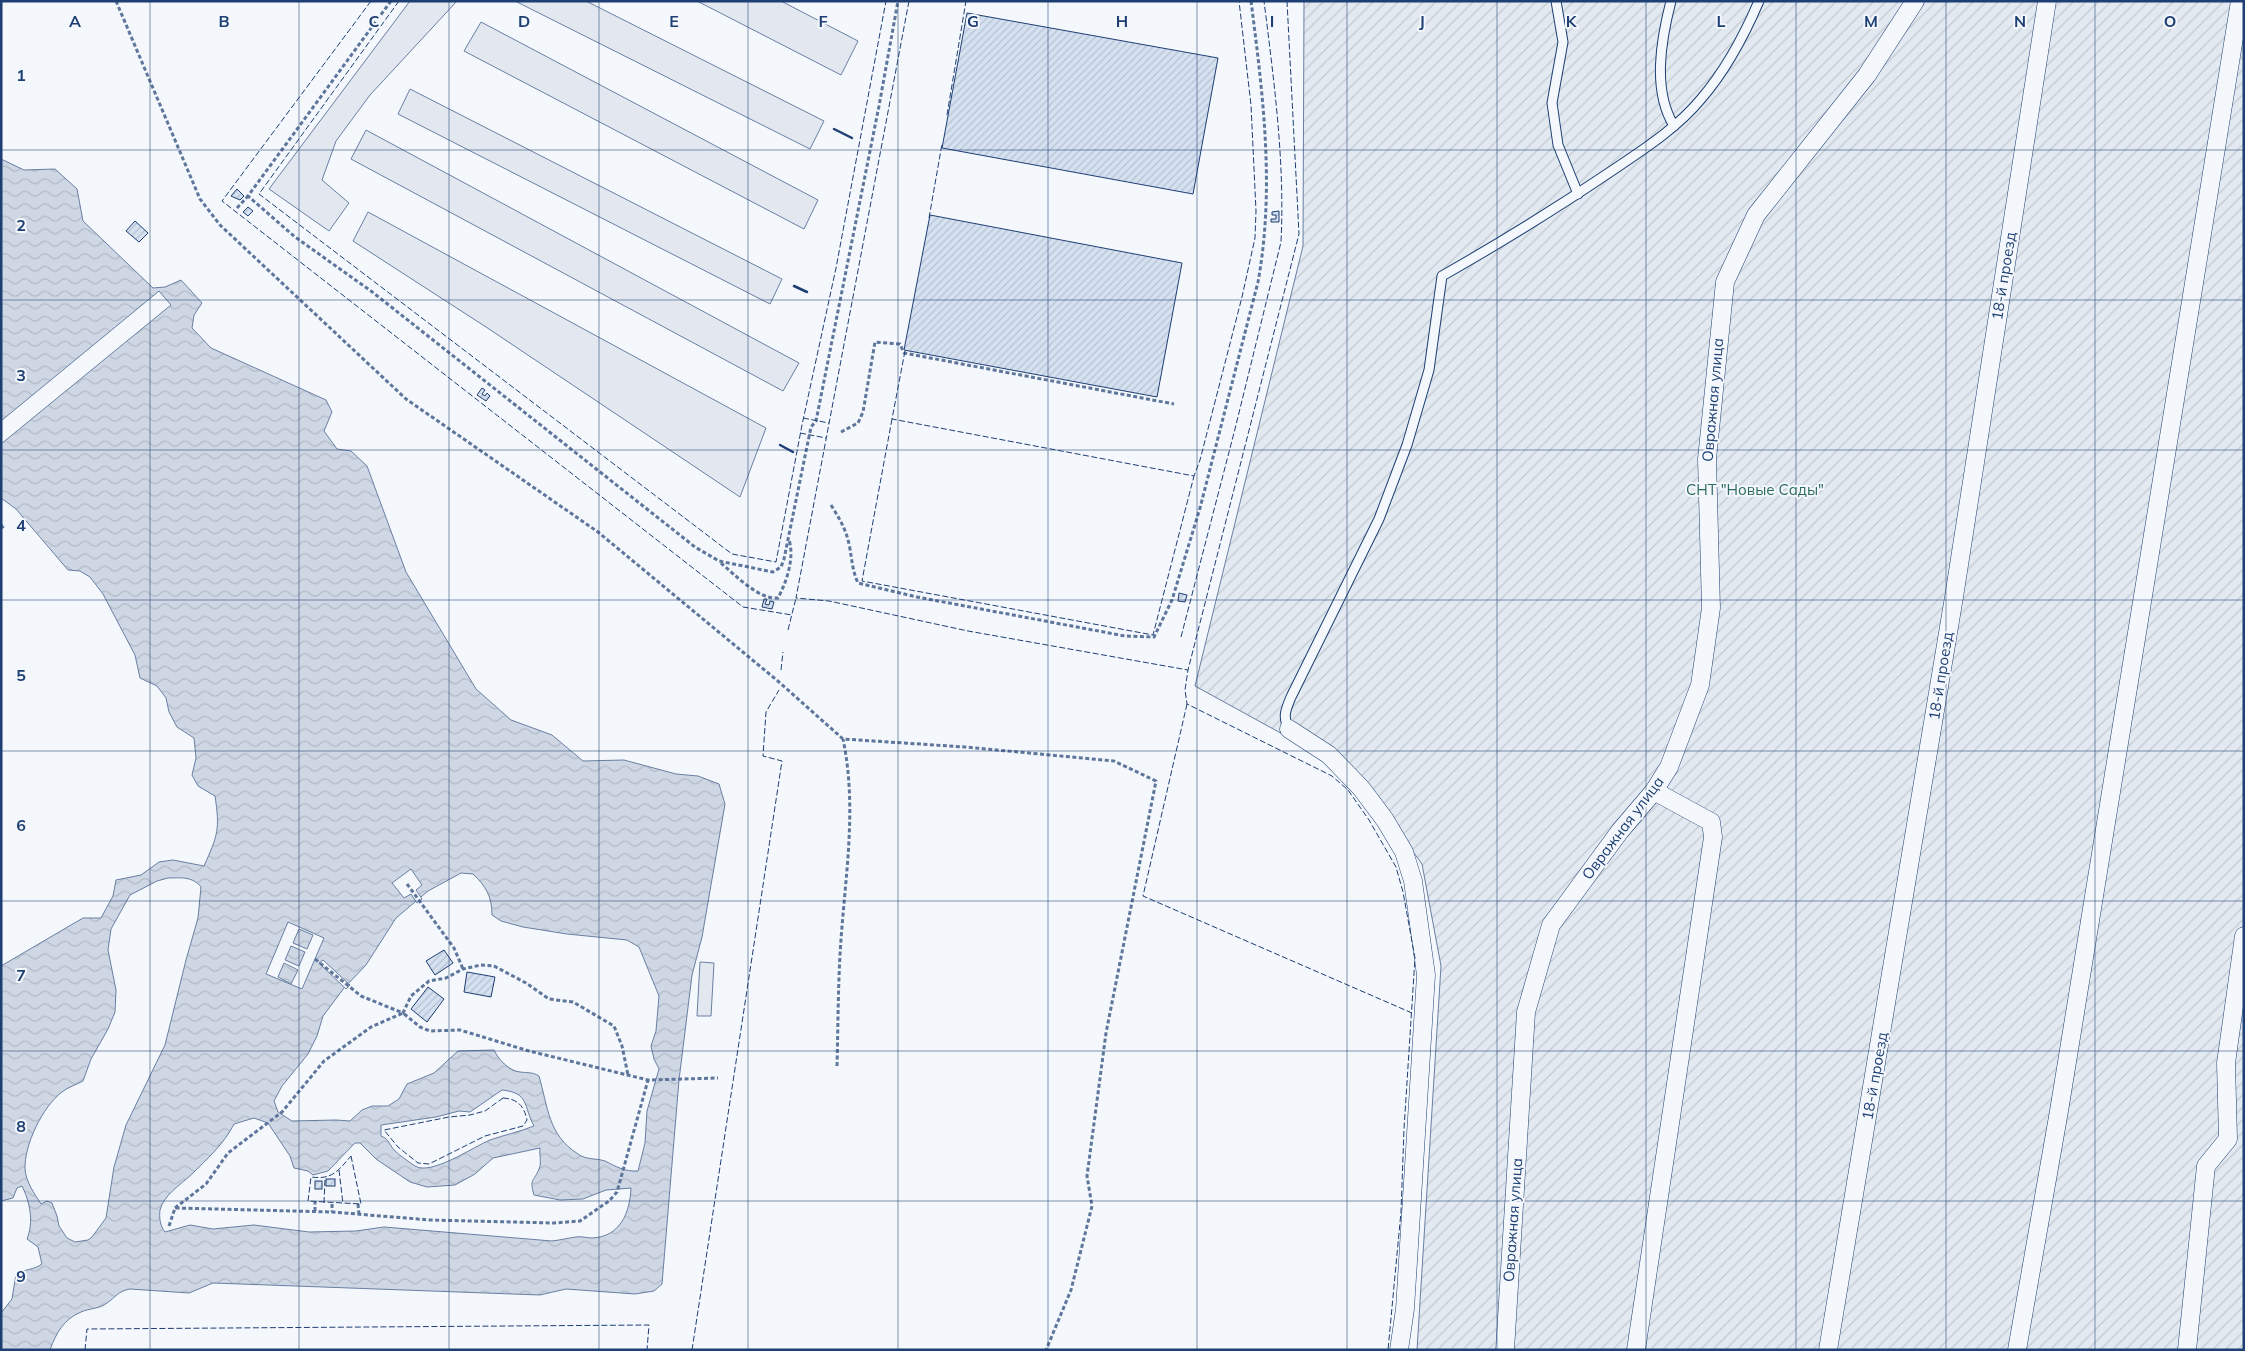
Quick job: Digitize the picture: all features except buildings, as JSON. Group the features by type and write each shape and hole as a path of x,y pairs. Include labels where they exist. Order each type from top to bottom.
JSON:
{"street":[{"name":"Овражная улица","path":"1505,1350 1526,1012 1551,925 1620,831 1654,791 1669,767 1700,685 1711,608 1707,459 1725,282 1756,215 1867,75 1915,1"},
{"name":"18-й проезд","path":"1828,1350 1953,607 2048,1"},
{"path":"2017,1350 2059,1111 2141,596 2240,1"},
{"path":"1289,729 1329,755 1360,788 1385,820 1404,852 1413,881 1426,975 1405,1309 1399,1350"},
{"path":"1636,1350 1712,837 1711,822 1654,791"},
{"path":"2187,1350 2206,1166 2228,1139 2226,1063 2244,936"}],"lane":[{"path":"1556,1 1563,42 1552,102 1558,145 1578,194"},
{"path":"1671,1 1662,54 1662,92 1667,115 1674,126"},
{"path":"1289,729 1285,722 1284,714 1291,697 1379,518 1407,445 1429,370 1442,276 1517,234 1655,142 1674,126 1701,99 1728,64 1759,1"}],"path":[{"path":"116,1 200,199 220,225 406,399 598,532 773,676 843,739 849,768 851,833 840,955 837,1066"},
{"path":"237,208 248,196 391,1"},
{"path":"719,561 773,572 781,568 789,540 811,427 816,421 898,1"},
{"path":"831,505 843,523 854,574 858,583 917,597 1125,636 1154,637 1172,600 1200,508 1258,282 1263,254 1267,170 1266,126 1251,1"},
{"path":"248,196 295,238 371,291 695,547 719,561 749,587 771,599 778,598 789,567 791,545 789,540"},
{"path":"841,432 858,423 863,412 875,342 881,341 900,344 904,353 1174,404"},
{"path":"1,525 4,530"},
{"path":"843,739 965,747 1114,761 1156,781 1106,1033 1086,1176 1092,1206 1071,1290 1046,1350"},
{"path":"407,884 454,948 463,969"},
{"path":"315,959 360,996 404,1013 420,1027 430,1031 460,1030 529,1051 648,1080 718,1078"},
{"path":"169,1226 175,1208 206,1184 228,1153 265,1127 282,1112 324,1061 371,1027 404,1013 411,996 429,981 446,978 463,969 481,965 494,966 526,983 549,999 573,1002 590,1010 614,1026 622,1046 628,1075"},
{"path":"175,1208 314,1211 430,1220 554,1223 580,1221 609,1201 616,1192 648,1080"},
{"path":"314,1211 315,1202"},
{"path":"332,1204 332,1212"},
{"path":"358,1204 359,1214"}],"green space":[{"name":"СНТ \"Новые Сады\"","path":"1304,1 2244,1 2244,1350 1417,1350 1441,966 1422,864 1357,775 1195,686 1303,246"}],"shaded area":[{"path":"410,1 457,1 370,95 336,141 322,180 349,203 329,231 269,189"},
{"path":"515,1 586,1 824,121 810,149"},
{"path":"697,1 781,1 858,41 841,75"},
{"path":"481,22 818,200 804,229 464,51"},
{"path":"410,89 782,279 770,304 398,114"},
{"path":"366,130 799,363 783,391 351,159"},
{"path":"368,212 766,428 740,497 486,327 353,241"},
{"path":"700,962 714,963 711,1016 697,1016"}],"water":[{"path":"1,159 24,170 55,169 77,189 83,221 153,288 165,287 181,280 202,303 194,315 192,328 211,348 326,400 332,412 324,431 337,449 351,451 367,466 406,572 476,689 511,720 552,735 583,761 624,760 676,774 698,776 719,784 725,804 702,937 692,975 679,1080 662,1284 654,1291 635,1294 566,1289 540,1295 213,1283 189,1293 130,1289 120,1293 104,1305 81,1312 70,1318 58,1332 50,1350 1,1350 1,1313 12,1299 16,1274 42,1264 38,1247 27,1239 31,1219 22,1186 17,1188 13,1198 1,1201 1,966 83,918 101,918 113,896 116,880 141,875 159,862 173,860 204,866 217,832 217,816 215,796 198,786 192,775 196,758 194,738 177,727 169,712 166,698 157,686 140,678 135,655 103,594 90,577 80,571 68,570 16,509 1,498","holes":["461,873 473,874 487,892 491,903 492,915 501,921 523,927 567,934 627,940 639,947 659,996 656,1031 651,1046 659,1069 647,1111 645,1143 638,1171 624,1170 605,1161 584,1157 568,1146 555,1129 551,1120 539,1076 516,1071 508,1067 501,1061 494,1050 458,1051 434,1073 407,1084 399,1099 388,1106 372,1106 362,1110 350,1121 292,1121 278,1112 274,1101 282,1086 308,1054 317,1036 323,1016 344,988 366,965 396,918 428,891","168,878 182,878 198,883 201,887 198,918 165,1045 126,1125 114,1167 106,1218 92,1237 88,1240 75,1242 67,1238 59,1226 52,1203 47,1201 41,1204 31,1187 25,1169 28,1149 36,1127 55,1098 64,1090 83,1081 91,1059 115,1012 116,990 108,950 111,929 130,895 157,881","502,1090 522,1097 534,1126 490,1140 441,1164 422,1168 415,1166 401,1156 381,1136 381,1125 436,1117 459,1111 470,1112","254,1118 268,1123 290,1156 294,1168 308,1171 313,1175 328,1171 355,1143 360,1143 376,1159 410,1182 427,1187 455,1185 475,1174 493,1158 540,1148 540,1167 532,1183 534,1195 560,1200 583,1199 606,1190 631,1188 630,1197 626,1215 622,1222 610,1233 602,1237 592,1238 578,1237 552,1241 384,1227 356,1231 309,1232 254,1225 213,1229 190,1225 165,1232 160,1216 160,1210 165,1200 215,1151 234,1124"]}],"pier":[{"path":"159,291 171,305 1,444 1,421"},
{"path":"411,869 422,885 416,890 422,899 417,903 411,894 404,898 392,883"},
{"path":"288,922 324,938 302,989 266,974","holes":["299,929 313,935 307,949 293,943","291,946 305,952 299,966 285,960","284,963 298,970 291,984 278,977"]},
{"path":"323,960 350,985 346,989 319,963"}],"fence":[{"path":"371,1 222,201 743,607 792,615"},
{"path":"399,1 259,194 732,554 776,562 802,425 836,268 886,1"},
{"path":"909,1 796,598 829,601 968,631 1188,670"},
{"path":"947,115 966,1"},
{"path":"905,351 892,419 1194,476 1200,460 1242,297 1255,238 1256,211 1251,105 1239,1"},
{"path":"1181,637 1281,242 1280,152 1264,1"},
{"path":"1287,1 1299,234 1188,670 1185,690 1187,704 1332,776 1348,790 1369,820 1396,867 1403,892 1415,958 1404,1129 1401,1212 1388,1350"},
{"path":"929,218 942,144"},
{"path":"803,418 829,423"},
{"path":"892,419 862,581 1153,635 1194,476"},
{"path":"800,433 826,438"},
{"path":"788,630 796,598"},
{"path":"781,670 783,652"},
{"path":"692,1350 782,761 763,756 766,712 779,690"},
{"path":"1187,704 1143,896 1412,1013"},
{"path":"503,1098 520,1104 527,1120 523,1126 485,1136 429,1164 418,1163 398,1147 384,1130 485,1111 503,1098"},
{"path":"351,1156 361,1204 308,1201 311,1177 329,1176 351,1156"},
{"path":"339,1170 343,1204"},
{"path":"324,1203 325,1179"},
{"path":"85,1350 87,1329 649,1325 647,1350"}],"wall":[{"path":"834,129 852,138"},
{"path":"794,286 807,292"},
{"path":"780,445 793,452"}]}
